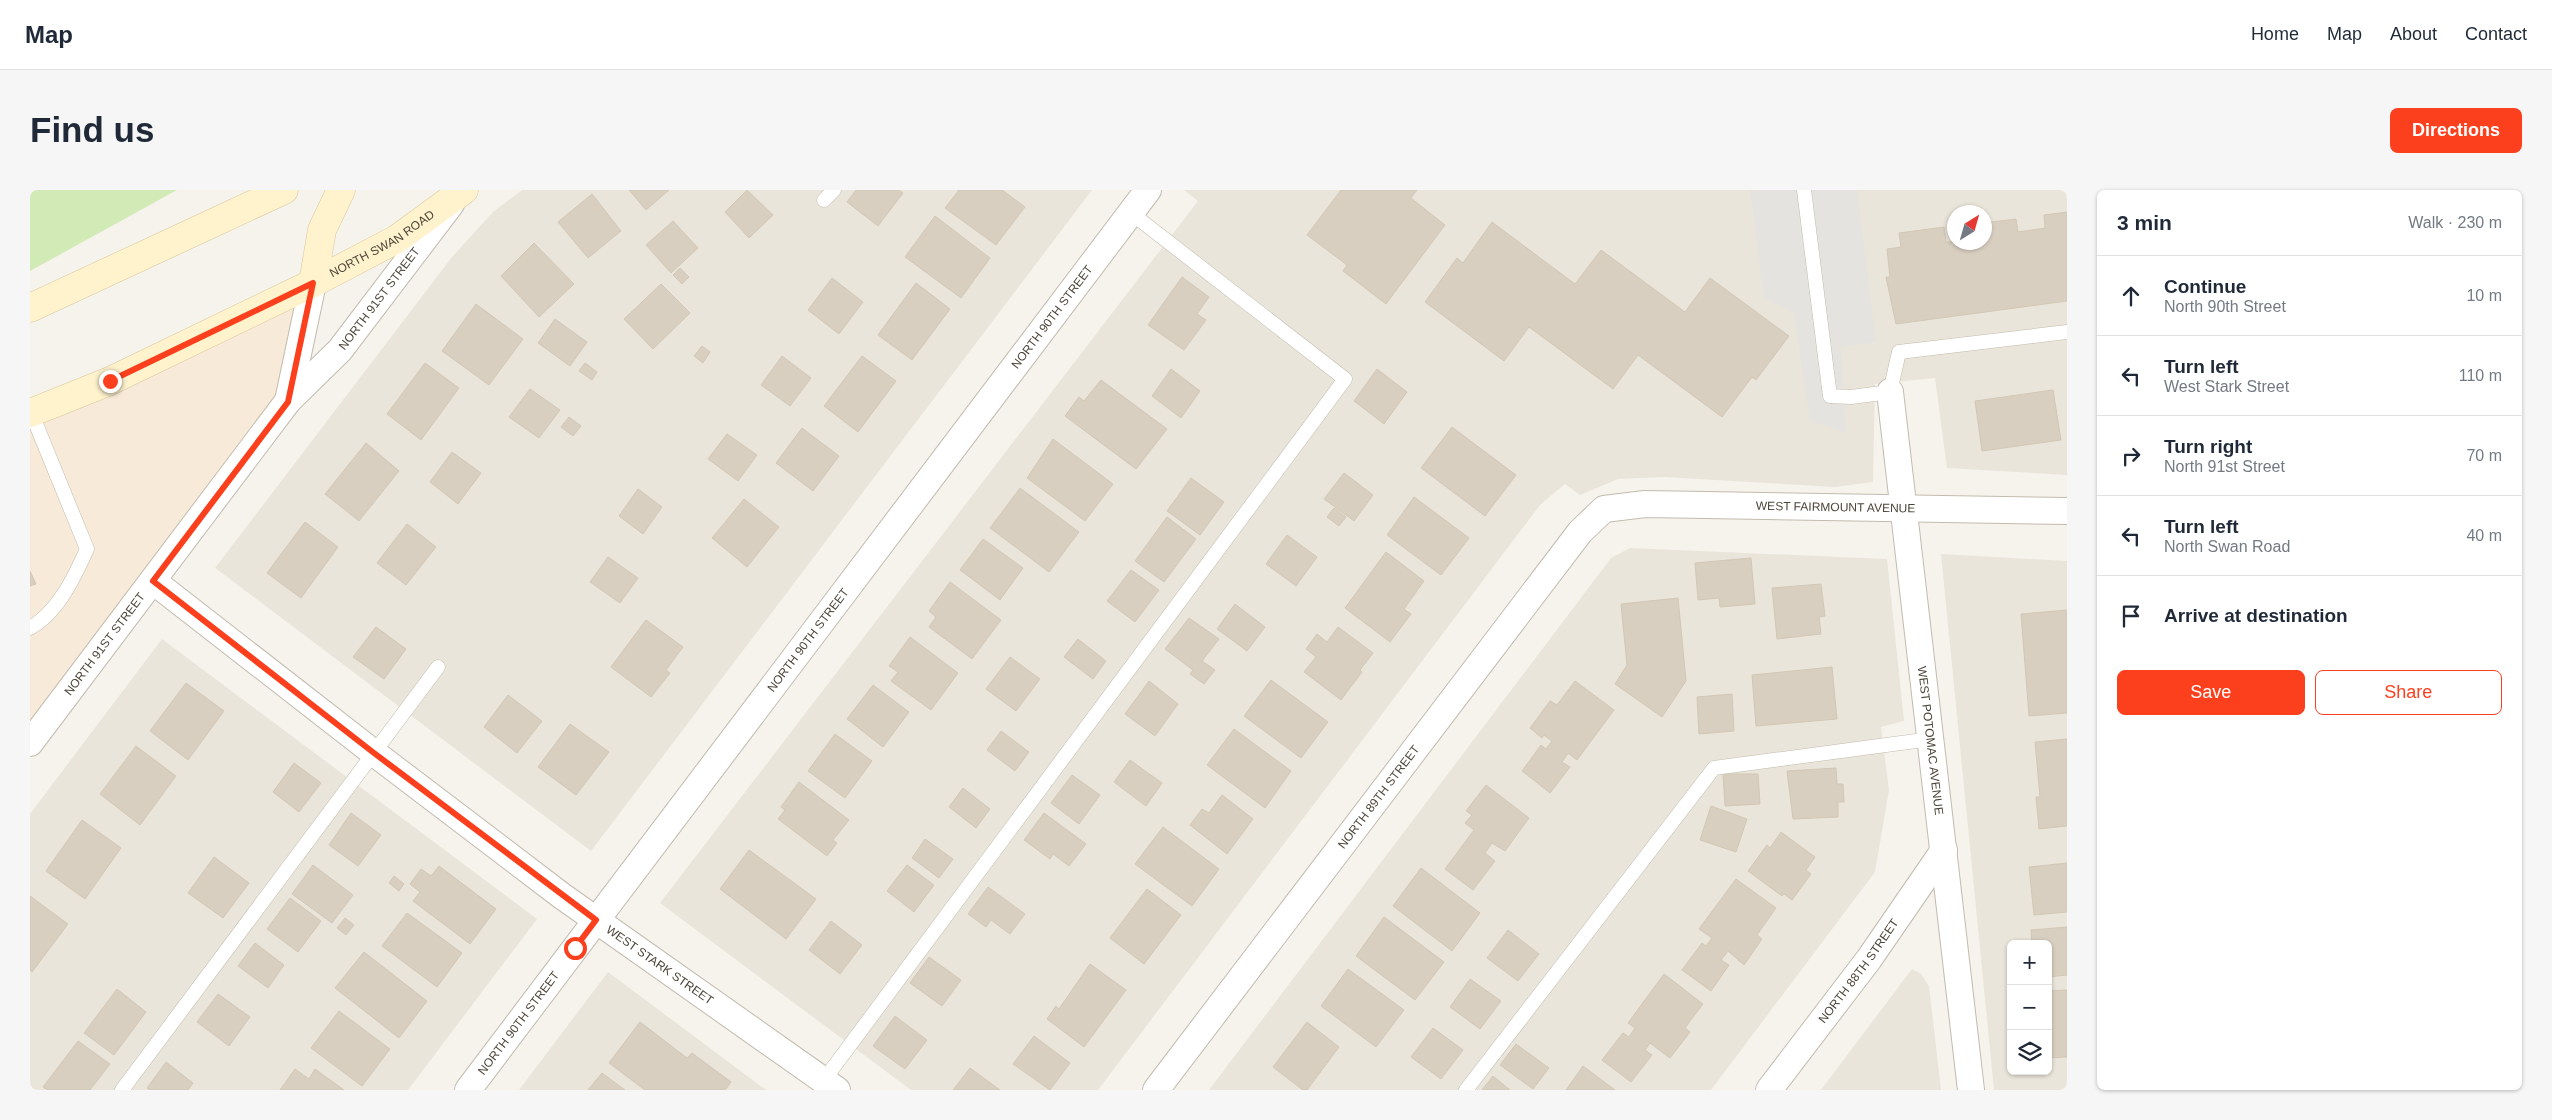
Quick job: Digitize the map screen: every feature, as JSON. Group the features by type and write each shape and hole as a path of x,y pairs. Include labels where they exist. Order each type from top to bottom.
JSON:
{"main road":[{"path":"30,308 284,190"},
{"path":"313,283 322,230 341,190"},
{"name":"NORTH SWAN ROAD","path":"30,412 110,381 313,283 397,239 461,192"}],"street":[{"name":"NORTH 90TH STREET","path":"468,1090 1148,190"},
{"name":"NORTH 91ST STREET","path":"30,743 288,402 340,350 461,192"},
{"name":"NORTH 91ST STREET","path":"288,402 313,283"},
{"name":"WEST POTOMAC AVENUE","path":"1890,392 1971,1090"},
{"name":"WEST FAIRMOUNT AVENUE","path":"1604,509 1645,504 2067,511"},
{"name":"NORTH 89TH STREET","path":"1156,1090 1580,532 1604,509"},
{"name":"WEST STARK STREET","path":"153,581 374,753 596,920 830,1085"},
{"name":"NORTH 88TH STREET","path":"1769,1090 1869,959 1944,850"}],"lane":[{"path":"824,200 834,190"},
{"path":"1804,190 1830,396 1851,397 1890,392 1899,352 2067,332"},
{"path":"830,1085 1345,379 1131,213"},
{"path":"30,412 87,549 71,584 38,624 30,628"},
{"path":"122,1090 438,667"},
{"path":"1466,1090 1714,768 1931,739"}],"shaded area":[{"path":"522,190 1092,190 591,851 215,568 452,257 493,212"},
{"path":"1184,190 2067,190 2067,475 1947,468 1935,378 1875,384 1873,482 1835,487 1664,477 1618,479 1580,495 1565,484 1540,505 1098,1090 911,1090 660,903 1198,201"},
{"path":"1750,190 1857,190 1876,342 1841,347 1846,433 1810,421 1794,313 1764,298"},
{"path":"313,283 288,401 30,743 30,413"},
{"path":"1630,548 1887,559 1904,721 1881,727 1889,790 1875,872 1711,1090 1209,1090 1611,558"},
{"path":"1941,554 2067,561 2067,1090 1994,1090"},
{"path":"162,639 537,919 408,1090 30,1090 30,814"},
{"path":"1912,969 1921,974 1929,986 1941,1090 1821,1090"},
{"path":"608,972 766,1090 519,1090"}],"green space":[{"path":"30,190 177,190 30,271"}],"building":[{"path":"629,190 669,190 646,210"},
{"path":"747,190 773,215 749,238 725,212"},
{"path":"856,190 899,190 903,193 878,226 847,202"},
{"path":"959,190 1002,190 1025,207 996,245 945,208"},
{"path":"1341,190 1417,190 1411,198 1445,225 1386,304 1343,271 1347,265 1307,235"},
{"path":"592,194 621,231 588,258 558,222"},
{"path":"2067,212 2067,301 1896,324 1886,277 1890,277 1887,249 1901,247 1899,233 1944,227 1947,250 1992,250 1992,222 2016,219 2018,232 2045,228 2044,215"},
{"path":"935,216 990,258 961,298 905,257"},
{"path":"673,221 698,248 671,273 646,245"},
{"path":"1492,222 1575,284 1601,250 1685,312 1710,278 1789,336 1756,380 1752,377 1722,417 1638,355 1613,389 1529,327 1504,361 1425,302 1457,258 1463,263"},
{"path":"534,243 574,284 539,317 501,276"},
{"path":"680,268 689,277 682,284 673,275"},
{"path":"1182,277 1209,297 1197,314 1206,320 1184,350 1148,325"},
{"path":"832,278 863,302 839,334 808,310"},
{"path":"916,283 950,309 912,360 878,335"},
{"path":"661,284 690,313 653,349 624,319"},
{"path":"476,304 523,339 489,385 442,351"},
{"path":"555,319 587,342 570,366 538,343"},
{"path":"702,346 710,352 703,363 694,356"},
{"path":"782,356 811,378 790,406 761,385"},
{"path":"862,356 896,381 858,432 824,406"},
{"path":"425,363 459,388 421,440 387,414"},
{"path":"585,363 597,372 592,380 579,371"},
{"path":"1171,369 1200,391 1181,418 1152,396"},
{"path":"1377,369 1407,392 1384,424 1354,401"},
{"path":"1101,380 1167,429 1136,469 1065,416 1079,397 1084,401"},
{"path":"530,389 560,410 539,438 509,417"},
{"path":"2053,390 2061,440 1982,451 1975,401"},
{"path":"569,417 581,426 573,436 561,427"},
{"path":"1452,427 1516,475 1485,516 1421,468"},
{"path":"802,428 839,456 813,491 776,463"},
{"path":"727,434 757,455 738,481 708,459"},
{"path":"1053,439 1113,484 1085,521 1027,478"},
{"path":"366,443 399,471 359,521 325,494"},
{"path":"452,452 481,473 458,504 430,482"},
{"path":"1344,473 1373,495 1354,521 1324,499"},
{"path":"1191,478 1224,502 1200,535 1167,511"},
{"path":"1020,488 1079,532 1049,572 990,528"},
{"path":"638,489 662,507 643,534 619,516"},
{"path":"1414,497 1469,538 1441,575 1387,535"},
{"path":"744,499 779,527 747,567 712,538"},
{"path":"1334,508 1346,517 1339,526 1327,517"},
{"path":"1167,517 1196,539 1164,582 1135,561"},
{"path":"305,522 338,547 301,598 267,573"},
{"path":"407,524 436,547 406,585 377,563"},
{"path":"1287,535 1317,557 1296,586 1266,564"},
{"path":"983,539 1023,568 1000,600 960,570"},
{"path":"1386,552 1424,581 1404,609 1411,614 1390,642 1345,608"},
{"path":"608,557 638,578 620,603 590,582"},
{"path":"1751,558 1755,604 1720,607 1719,598 1698,600 1695,563"},
{"path":"1131,570 1159,590 1135,622 1107,601"},
{"path":"30,571 36,584 30,586"},
{"path":"950,582 1001,620 972,659 929,627 936,617 929,611"},
{"path":"1821,584 1825,616 1819,617 1821,634 1777,639 1772,588"},
{"path":"1678,598 1686,681 1662,717 1615,684 1627,665 1621,604"},
{"path":"1235,604 1265,627 1247,651 1217,629"},
{"path":"2067,610 2067,713 2029,716 2021,614"},
{"path":"1189,618 1219,639 1202,661 1215,670 1204,684 1190,674 1193,670 1165,649"},
{"path":"646,620 683,647 666,670 670,673 651,697 611,667"},
{"path":"376,627 406,649 384,679 353,657"},
{"path":"1338,627 1373,653 1360,670 1362,672 1341,700 1304,672 1316,657 1306,649 1317,634 1327,642"},
{"path":"910,637 958,673 931,710 891,681 898,672 889,666"},
{"path":"1078,639 1106,661 1093,679 1064,657"},
{"path":"1010,657 1040,679 1016,711 986,689"},
{"path":"1832,667 1837,719 1756,726 1752,675"},
{"path":"1271,680 1328,722 1301,758 1244,716"},
{"path":"1149,681 1178,704 1155,736 1125,714"},
{"path":"1575,681 1614,710 1577,760 1568,753 1562,762 1570,767 1550,793 1522,771 1541,745 1546,749 1552,741 1544,735 1542,738 1530,728 1550,701 1557,705"},
{"path":"186,683 224,711 188,760 150,731"},
{"path":"873,685 909,712 883,747 847,719"},
{"path":"1732,694 1734,731 1699,734 1697,697"},
{"path":"508,695 542,721 517,753 484,727"},
{"path":"570,724 609,752 576,795 538,767"},
{"path":"1234,729 1291,771 1265,808 1207,765"},
{"path":"1001,731 1029,752 1015,771 987,750"},
{"path":"835,734 872,761 845,798 808,771"},
{"path":"2067,739 2067,826 2039,829 2036,797 2040,797 2035,742"},
{"path":"136,746 176,776 140,825 100,794"},
{"path":"1130,760 1162,783 1146,806 1114,782"},
{"path":"294,763 321,783 299,812 273,792"},
{"path":"1836,768 1837,784 1843,784 1844,802 1838,802 1838,817 1793,819 1787,771"},
{"path":"1723,774 1758,774 1760,804 1725,806"},
{"path":"1072,775 1100,795 1079,824 1051,803"},
{"path":"799,782 849,820 833,840 837,843 827,856 778,819 785,810 781,807"},
{"path":"1486,785 1529,818 1505,851 1492,843 1485,853 1495,861 1473,890 1445,869 1474,830 1465,823 1472,815 1466,811"},
{"path":"963,788 990,809 976,828 949,807"},
{"path":"1222,795 1253,819 1227,854 1190,825 1202,809 1209,813"},
{"path":"1711,806 1747,819 1736,852 1700,840"},
{"path":"351,813 381,835 358,866 329,845"},
{"path":"1044,813 1086,844 1069,866 1053,854 1050,859 1024,840"},
{"path":"82,820 121,848 85,899 46,871"},
{"path":"1163,827 1219,869 1192,906 1135,864"},
{"path":"1781,832 1815,857 1806,870 1811,874 1792,900 1784,894 1782,896 1748,871 1767,845 1770,848"},
{"path":"925,839 953,859 939,878 912,858"},
{"path":"749,850 816,899 786,939 720,889"},
{"path":"214,857 249,883 223,918 188,893"},
{"path":"2067,863 2067,912 2034,915 2029,867"},
{"path":"313,865 353,895 332,923 292,894"},
{"path":"907,865 934,885 914,912 887,891"},
{"path":"439,866 496,909 470,944 413,901 420,892 410,884 421,869 431,876"},
{"path":"1421,868 1480,913 1452,951 1393,906"},
{"path":"394,876 404,884 399,891 389,883"},
{"path":"1736,879 1776,908 1757,935 1762,939 1744,965 1728,951 1721,960 1729,965 1711,991 1682,970 1702,943 1706,946 1712,938 1699,929"},
{"path":"988,887 1025,914 1010,934 991,920 986,927 968,914"},
{"path":"1147,889 1181,915 1144,964 1110,938"},
{"path":"30,896 68,924 32,972 30,970"},
{"path":"290,898 321,921 298,952 267,929"},
{"path":"407,913 462,953 437,987 382,946"},
{"path":"1384,917 1444,962 1415,1000 1356,956"},
{"path":"345,918 354,925 346,935 337,928"},
{"path":"831,921 862,945 840,974 809,950"},
{"path":"2067,927 2067,975 2052,977 2052,940 2032,940 2031,930"},
{"path":"1508,930 1539,954 1518,981 1487,958"},
{"path":"255,943 284,965 268,988 238,966"},
{"path":"364,952 427,1001 399,1038 335,988"},
{"path":"929,957 961,980 942,1006 910,983"},
{"path":"1090,964 1126,990 1084,1047 1047,1019 1056,1006 1059,1009"},
{"path":"1348,969 1404,1010 1376,1047 1321,1006"},
{"path":"1664,974 1703,1004 1685,1028 1690,1032 1670,1058 1650,1043 1645,1050 1652,1055 1631,1082 1602,1060 1623,1033 1629,1037 1635,1028 1628,1023"},
{"path":"1470,979 1501,1001 1480,1029 1450,1007"},
{"path":"117,989 146,1012 114,1055 84,1033"},
{"path":"2067,990 2067,1057 2052,1058 2052,991"},
{"path":"218,994 250,1017 229,1046 197,1022"},
{"path":"339,1011 390,1049 362,1086 311,1048"},
{"path":"895,1016 927,1040 905,1069 873,1046"},
{"path":"640,1022 687,1058 692,1053 731,1082 725,1090 645,1090 609,1063"},
{"path":"1307,1022 1339,1047 1307,1090 1303,1090 1273,1067"},
{"path":"1433,1028 1463,1050 1441,1079 1411,1057"},
{"path":"1034,1036 1070,1063 1050,1090 1013,1064"},
{"path":"78,1041 110,1064 90,1090 48,1090 43,1087"},
{"path":"1516,1044 1549,1068 1533,1089 1500,1065"},
{"path":"166,1062 193,1083 188,1090 150,1090 147,1088"},
{"path":"1583,1066 1615,1090 1566,1090"},
{"path":"970,1068 1000,1090 953,1090"},
{"path":"295,1069 309,1079 315,1069 344,1090 280,1090"},
{"path":"602,1073 625,1090 588,1090"},
{"path":"1493,1076 1510,1090 1482,1090"}],"route":[{"path":"110,381 313,283 288,402 153,581 374,753 596,920 575,948"}]}
